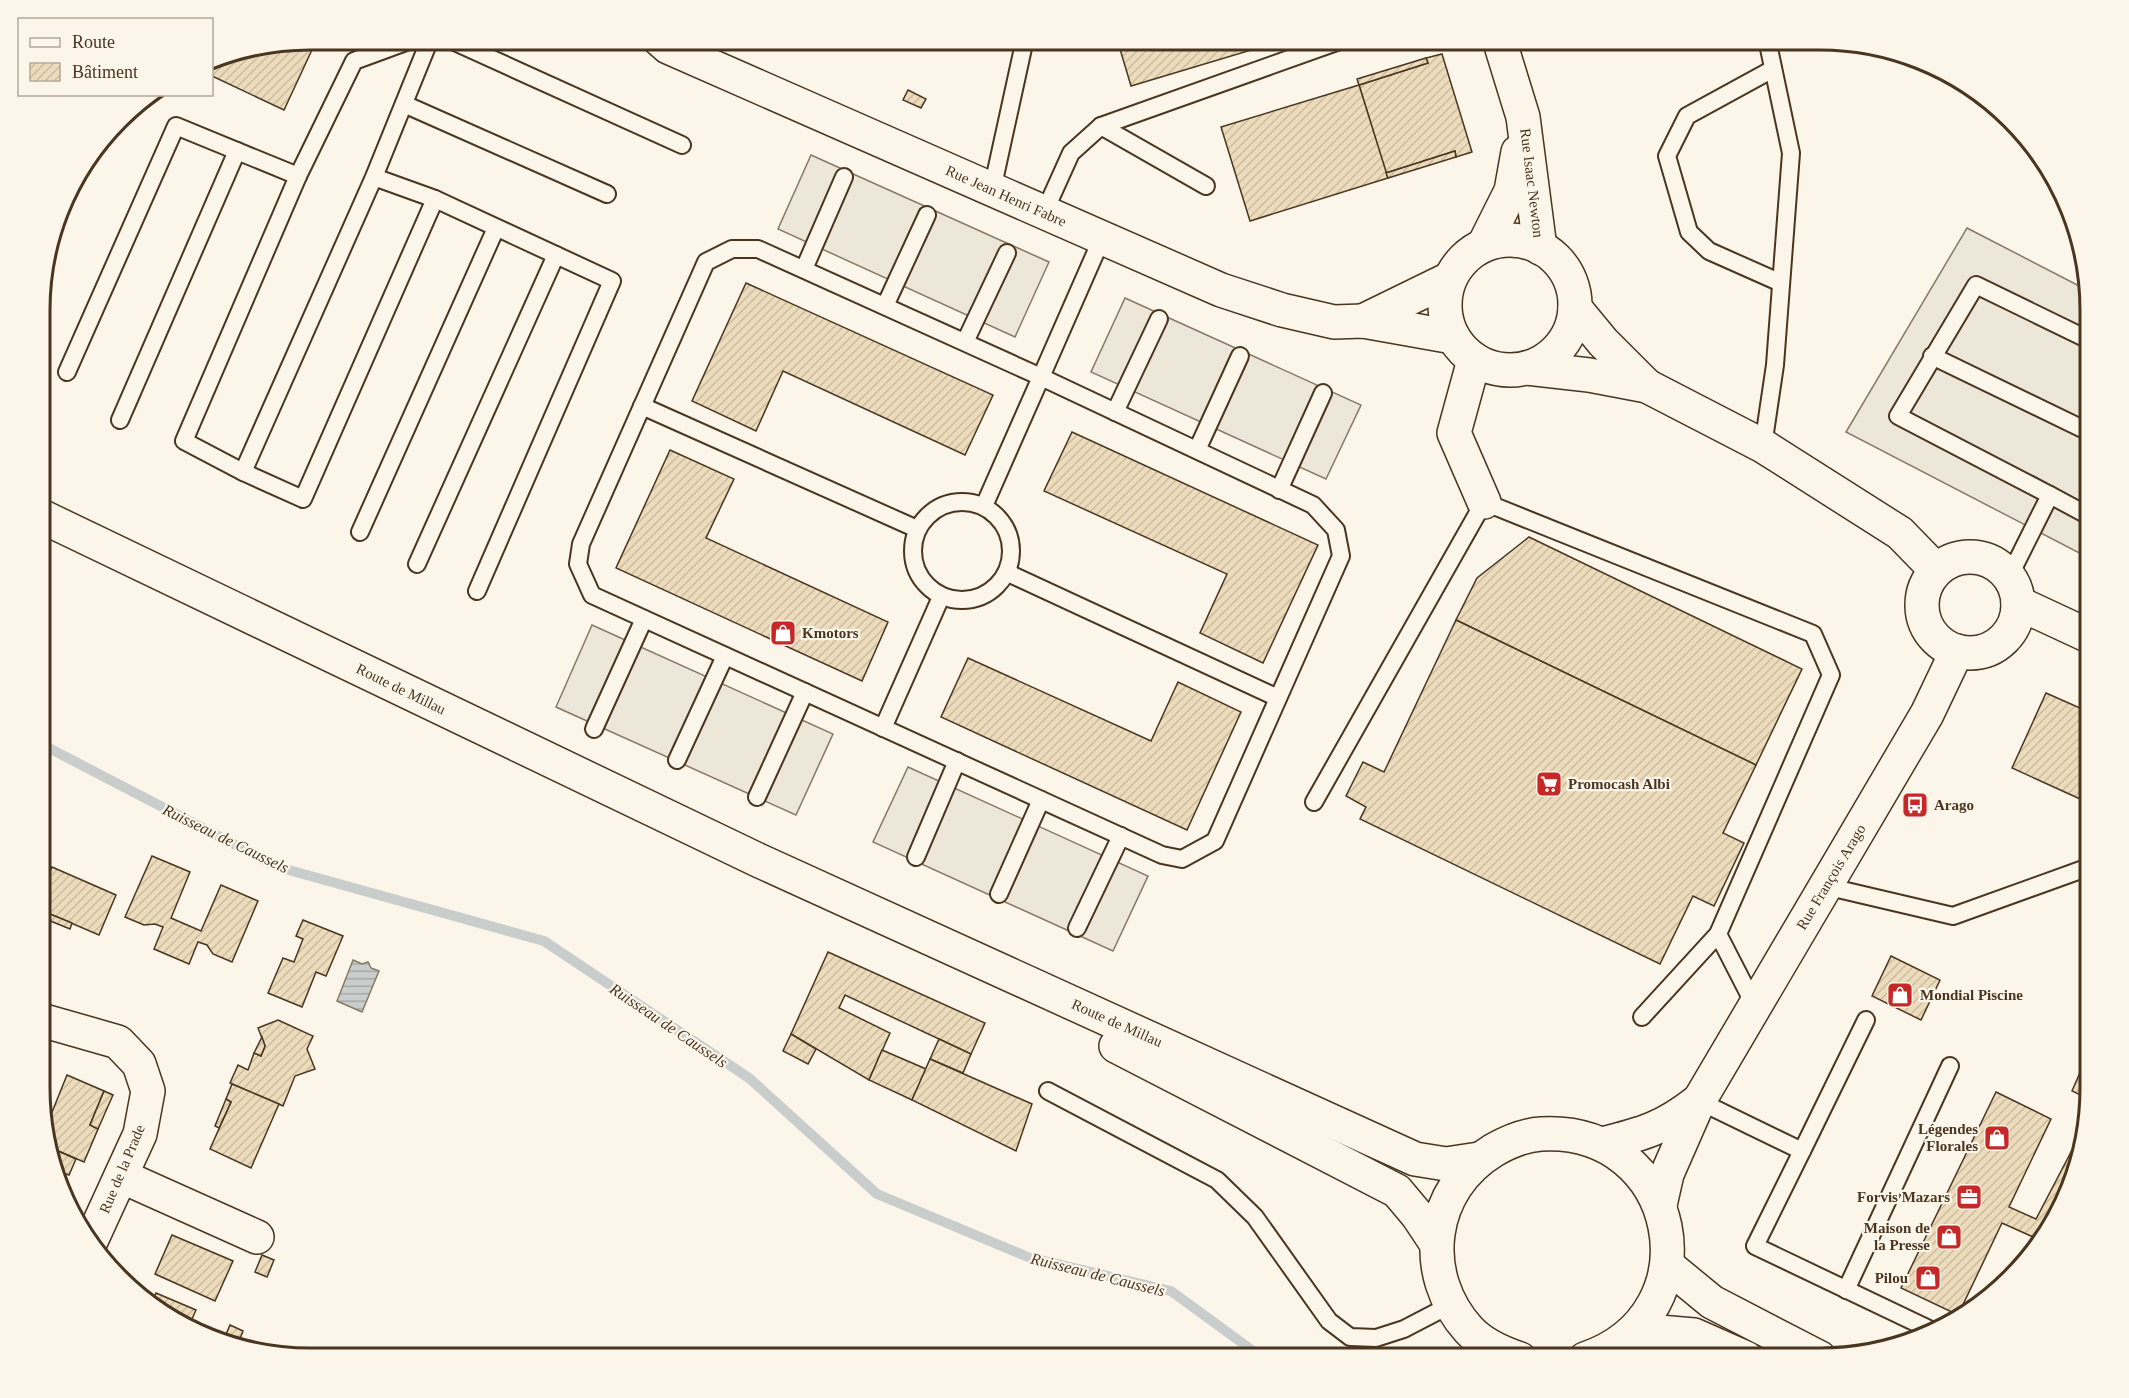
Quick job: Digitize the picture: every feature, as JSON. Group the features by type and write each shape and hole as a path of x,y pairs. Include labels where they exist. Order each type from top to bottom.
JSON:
{"street":[{"name":"Rue Jean Henri Fabre","path":"675,50 1221,290 1282,310 1334,322 1363,321 1464,349"},
{"name":"Rue Isaac Newton","path":"1502,50 1523,117 1540,248"},
{"name":"Rue Isaac Newton","path":"1484,246 1511,191 1523,117"},
{"path":"1527,368 1545,360 1561,346 1571,328 1575,308 1573,287 1564,268 1550,253 1532,243 1511,240 1491,242 1472,251 1459,263 1449,279 1444,297 1444,315 1464,349 1490,368 1509,370 1527,368 1589,375 1647,386 1763,446 1900,533 1936,570"},
{"name":"Rue Jean Henri Fabre","path":"1363,321 1449,279"},
{"path":"1575,308 1603,342 1647,386"},
{"path":"1464,349 1454,433 1484,502"},
{"name":"Route de Millau","path":"50,520 760,861 1415,1159 1446,1164 1479,1159"},
{"path":"2014,590 2016,618 2010,632 2000,643 1986,650 1957,651 1944,645 1933,635 1926,623 1922,609 1923,595 1928,581 1936,570 1950,561 1966,556 1983,558 1998,566 2014,590 2080,630"},
{"name":"Rue François Arago","path":"1660,1204 1667,1174 1699,1101 1927,714 1957,651"},
{"name":"Route de Millau","path":"760,861 1397,1191 1436,1242"},
{"name":"Rue de la Prade","path":"50,1023 118,1042 139,1064 148,1091 140,1134 94,1234"},
{"path":"1602,1144 1644,1134 1678,1117 1699,1101"},
{"path":"1496,1348 1470,1330 1452,1304 1438,1272 1436,1242 1442,1211 1457,1182 1479,1159 1507,1142 1539,1134 1571,1135 1602,1144 1626,1159 1645,1180 1660,1204 1668,1234 1667,1265 1657,1299 1636,1330 1611,1348"},
{"path":"121,1176 257,1237"},
{"path":"1667,1265 1712,1302 1801,1348"},
{"path":"1636,1330 1694,1335 1723,1348"}],"lane":[{"path":"384,50 354,61 298,176 184,441 243,472 303,499 435,200"},
{"path":"243,472 374,177 426,50"},
{"path":"472,50 682,145"},
{"path":"992,190 1023,50"},
{"path":"1044,213 1071,153 1101,126 1314,50"},
{"path":"1763,446 1774,365 1791,153 1769,50"},
{"path":"1773,69 1687,116 1667,156 1689,232 1709,251 1781,283"},
{"path":"404,104 607,194"},
{"path":"67,372 176,126 298,176"},
{"path":"1101,126 1206,186"},
{"path":"120,420 237,151"},
{"path":"374,177 435,200 612,281 477,591"},
{"path":"804,269 844,177"},
{"path":"885,306 927,215"},
{"path":"360,532 496,228"},
{"path":"984,506 1102,238"},
{"path":"732,249 758,249 885,306 1313,506 1336,530 1341,556 1215,841 1182,859 1162,855 592,595 578,564 581,544 706,262 732,249"},
{"path":"964,342 1007,253"},
{"path":"417,564 556,255"},
{"path":"2080,335 1976,285 1898,416 2080,511"},
{"path":"1115,412 1159,320"},
{"path":"1197,450 1240,356"},
{"path":"1932,356 2080,427"},
{"path":"1279,490 1323,393"},
{"path":"642,406 917,530"},
{"path":"2014,590 2050,495"},
{"path":"958,501 984,506 1004,522 1013,547 1008,573 991,592 975,598 966,601 941,597 921,579 912,555 917,530 934,509 958,501"},
{"path":"1314,802 1484,502 1813,634 1831,675 1718,934 1642,1017"},
{"path":"1008,573 1278,698"},
{"path":"883,728 941,597"},
{"path":"594,729 645,618"},
{"path":"677,760 725,656"},
{"path":"757,797 805,692"},
{"path":"916,857 957,761"},
{"path":"999,894 1041,800"},
{"path":"1077,928 1121,836"},
{"path":"1826,886 1953,916 2080,871"},
{"path":"1718,934 1755,1006"},
{"path":"1866,1020 1755,1246 1924,1327"},
{"path":"1846,1290 1950,1066"},
{"path":"1048,1091 1217,1180 1255,1217 1329,1321 1350,1336 1376,1338 1404,1329 1452,1304"},
{"path":"1699,1101 1802,1151"}],"shaded area":[{"path":"811,155 1049,262 1015,337 778,229"},
{"path":"1967,228 2078,285 2080,553 1846,432"},
{"path":"1125,298 1361,405 1326,479 1091,372"},
{"path":"592,625 833,734 796,815 556,707"},
{"path":"908,767 1148,876 1113,951 873,842"},
{"path":"353,960 362,964 368,962 371,968 379,971 362,1012 337,1001"}],"building":[{"path":"312,50 284,110 213,76 213,68 259,54"},
{"path":"1120,50 1251,50 1131,86"},
{"path":"1442,54 1472,152 1456,157 1455,151 1386,173 1359,85 1428,63 1426,58"},
{"path":"1426,58 1428,63 1359,85 1357,79"},
{"path":"1359,85 1388,178 1250,221 1221,127"},
{"path":"908,90 926,99 921,108 903,100"},
{"path":"1455,151 1456,157 1388,178 1386,173"},
{"path":"746,283 993,395 965,455 783,371 756,431 692,401"},
{"path":"1072,432 1318,545 1263,663 1200,633 1227,574 1044,491"},
{"path":"670,450 734,479 706,538 888,622 862,681 616,568"},
{"path":"1529,537 1802,669 1756,765 1456,620 1477,578"},
{"name":"Promocash Albi","path":"1456,620 1756,765 1723,833 1744,843 1714,906 1693,896 1660,964 1360,819 1366,807 1346,796 1363,762 1384,772"},
{"path":"968,658 1151,741 1178,682 1241,712 1187,830 941,717"},
{"path":"2046,693 2080,708 2080,799 2012,768"},
{"path":"152,856 190,872 171,918 201,931 221,885 258,901 232,962 213,954 207,945 198,942 189,964 154,949 163,927 155,924 144,925 125,917"},
{"path":"52,867 116,895 99,935 50,914 50,871"},
{"path":"50,914 72,923 70,929 50,921"},
{"path":"303,920 343,936 326,976 316,972 302,1007 268,993 283,958 294,962 303,939 296,936"},
{"path":"828,952 985,1023 971,1054 845,995 839,1008 890,1033 869,1080 791,1034"},
{"path":"1891,956 1940,980 1921,1020 1872,996"},
{"path":"278,1020 313,1036 307,1049 315,1069 295,1076 283,1106 230,1083 238,1065 248,1070 254,1053 261,1056 265,1046 258,1028"},
{"path":"791,1034 816,1049 808,1064 783,1051"},
{"path":"262,1037 265,1046 261,1056 254,1053"},
{"path":"939,1039 971,1054 963,1073 930,1059"},
{"path":"882,1050 926,1069 912,1100 869,1080"},
{"path":"930,1059 1032,1104 1016,1151 912,1100"},
{"path":"2080,1073 2080,1095 2072,1091"},
{"path":"67,1075 104,1091 90,1125 98,1129 84,1162 57,1150 51,1115"},
{"path":"232,1084 279,1104 251,1168 210,1149 231,1102 226,1099"},
{"path":"104,1091 113,1095 98,1129 90,1125"},
{"path":"1996,1092 2051,1119 2009,1207 2036,1219 2073,1149 2053,1204 2033,1237 2002,1223 1962,1306 1952,1312 1901,1288"},
{"path":"226,1099 231,1102 219,1128 215,1126"},
{"path":"57,1150 76,1159 69,1175 63,1173"},
{"path":"172,1235 233,1261 215,1301 155,1274"},
{"path":"262,1255 274,1260 267,1277 255,1272"},
{"path":"156,1293 196,1310 191,1321 179,1314 154,1297"},
{"path":"230,1325 243,1331 240,1339 226,1335"}],"waterway":[{"name":"Ruisseau de Caussels","path":"50,749 278,867 544,941 749,1078 877,1194 1028,1257 1171,1291 1249,1348"}],"place":[{"name":"Kmotors","path":"783,633"},
{"name":"Promocash Albi","path":"1549,784"},
{"name":"Arago","path":"1915,805"},
{"name":"Mondial Piscine","path":"1900,995"},
{"name":"Légendes Florales","path":"1997,1138"},
{"name":"Forvis Mazars","path":"1969,1197"},
{"name":"Maison de la Presse","path":"1949,1237"},
{"name":"Pilou","path":"1928,1278"}]}
